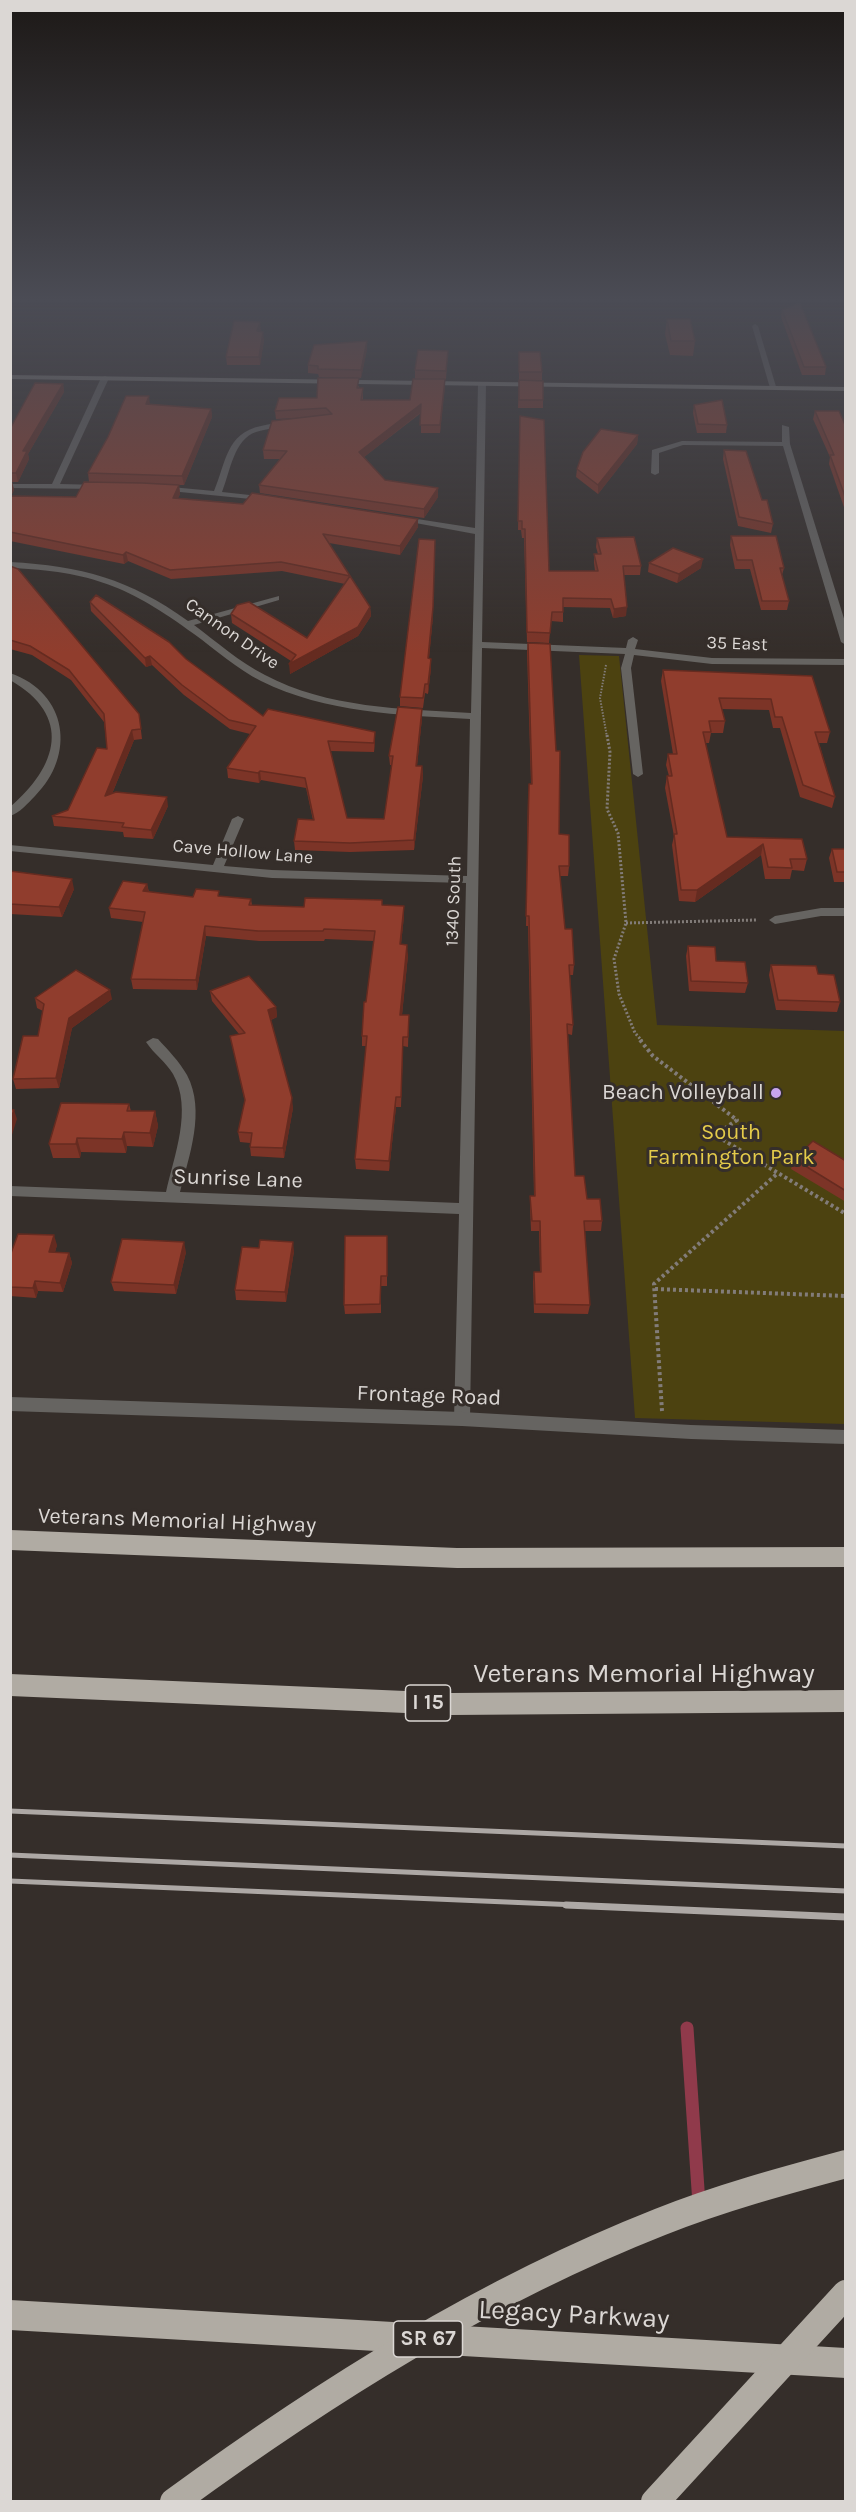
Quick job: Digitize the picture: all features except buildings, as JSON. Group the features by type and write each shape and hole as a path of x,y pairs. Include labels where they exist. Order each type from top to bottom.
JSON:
{"highway":[{"name":"Veterans Memorial Highway","path":"10,1540 456,1558 846,1557"},
{"name":"Veterans Memorial Highway","path":"10,1685 452,1704 846,1701"},
{"path":"174,2502 290,2417 373,2364 450,2319 660,2221 762,2186 846,2164"},
{"path":"655,2502 846,2294"},
{"name":"Legacy Parkway","path":"10,2315 846,2363"}],"street":[{"path":"55,486 86,418"},
{"name":"1340 South","path":"462,1419 464,1209 479,645 482,418"},
{"path":"218,492 236,439 248,431 304,423"},
{"path":"785,427 786,444 846,642"},
{"path":"656,473 655,452 667,446 682,443 786,444"},
{"path":"10,486 110,487"},
{"path":"152,488 218,492 273,500"},
{"path":"389,518 481,532"},
{"name":"Cannon Drive","path":"10,566 54,567 105,577 126,584 269,682 310,697 392,710 477,716"},
{"path":"187,624 276,598"},
{"path":"633,640 628,651 626,668 638,774"},
{"name":"35 East","path":"479,645 615,650 712,661 846,662"},
{"path":"10,676 42,696 56,725 57,749 48,772 36,788 10,813"},
{"path":"217,869 238,819"},
{"name":"Cave Hollow Lane","path":"10,848 272,874 473,880"},
{"path":"775,920 820,912 846,912"},
{"path":"153,1042 181,1076 188,1097 188,1119 172,1197"},
{"name":"Sunrise Lane","path":"10,1191 464,1209"},
{"name":"Frontage Road","path":"10,1404 462,1419 846,1437"}],"path":[{"path":"615,650 606,662 600,698 610,752 607,809 618,833 626,923 614,959 619,994 635,1033 653,1056 737,1120 715,1135 846,1214"},
{"path":"626,923 775,920"},
{"path":"664,1430 654,1284 778,1173"},
{"path":"655,1289 846,1296"}],"green space":[{"name":"South Farmington Park","path":"579,655 619,656 657,1025 845,1031 845,1424 635,1418"}],"waterway":[{"path":"687,2028 699,2204"}],"railway":[{"path":"10,1811 846,1846"},
{"path":"10,1855 846,1891"},
{"path":"10,1881 601,1906"},
{"path":"566,1905 846,1917"}],"place":[{"name":"Beach Volleyball","path":"776,1093"}]}
